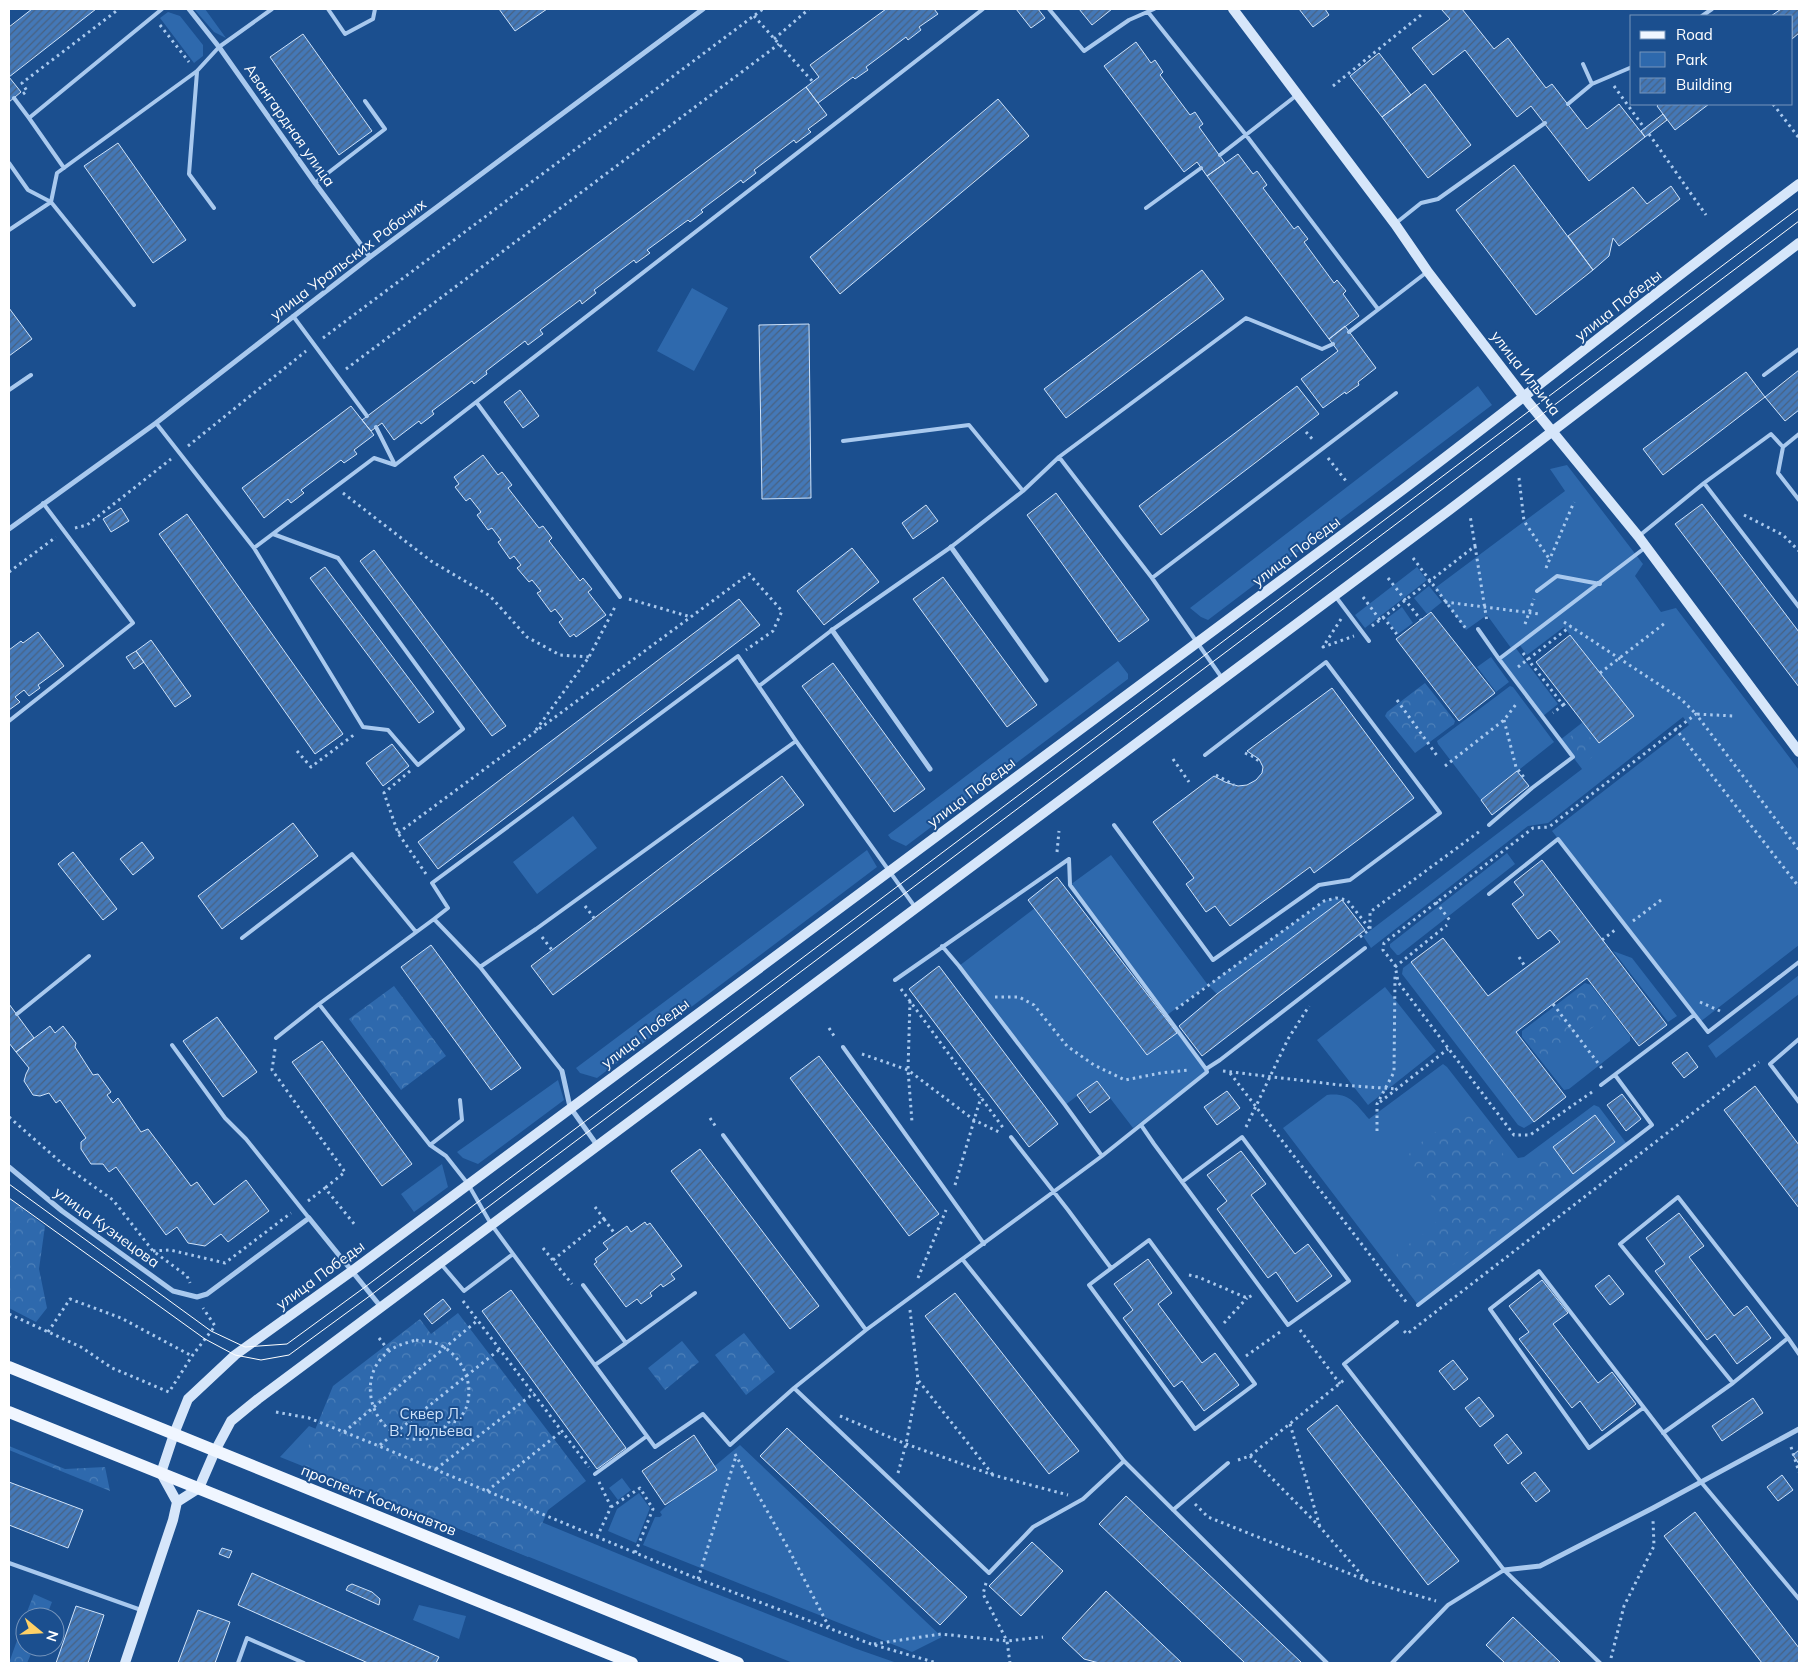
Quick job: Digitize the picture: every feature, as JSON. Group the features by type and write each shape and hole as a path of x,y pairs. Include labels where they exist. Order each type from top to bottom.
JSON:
{"main road":[{"name":"улица Ильича","path":"1233,9 1395,224 1428,272 1524,397 1638,536 1799,752"},
{"name":"улица Победы","path":"162,1473 174,1434 188,1399 245,1347 352,1271 570,1107 1197,643 1524,397 1726,238 1799,184"},
{"path":"177,1502 199,1488 215,1451 231,1422 258,1400 440,1262 1553,432 1799,244"},
{"name":"проспект Космонавтов","path":"9,1367 738,1663"},
{"path":"9,1412 630,1663"},
{"path":"124,1663 173,1520 177,1502 162,1473"}],"street":[{"name":"Авангардная улица","path":"189,9 219,47 370,257"},
{"name":"улица Уральских Рабочих","path":"9,530 43,503 156,423 370,257 703,9"},
{"path":"951,547 1046,680"},
{"path":"832,630 930,769"},
{"path":"562,1071 570,1107 597,1145"},
{"name":"улица Кузнецова","path":"9,1167 62,1211 173,1290 196,1297 207,1294 309,1218"},
{"path":"309,1218 381,1308"},
{"path":"1504,1570 1540,1566 1653,1508 1799,1429"}],"lane":[{"path":"29,118 162,9"},
{"path":"9,230 51,202 57,173 197,72 219,47 272,9"},
{"path":"328,9 345,34 373,19 375,9"},
{"path":"396,465 983,9"},
{"path":"1048,9 1084,51 1129,20 1154,9"},
{"path":"1148,12 1246,135 1378,309"},
{"path":"1584,64 1592,84"},
{"path":"1568,104 1592,84 1630,68"},
{"path":"197,72 189,174 214,208"},
{"path":"1220,154 1297,95"},
{"path":"15,99 64,168"},
{"path":"315,183 385,129 365,100"},
{"path":"1395,224 1421,203 1438,199 1545,123"},
{"path":"9,163 28,190 51,202 134,305"},
{"path":"1146,208 1201,168"},
{"path":"1350,332 1428,272"},
{"path":"293,316 367,416"},
{"path":"759,686 832,630 951,547 1023,491 1059,457 1246,318 1322,349 1332,344"},
{"path":"1764,375 1799,349"},
{"path":"9,390 31,375"},
{"path":"1152,578 1396,393"},
{"path":"476,403 620,597"},
{"path":"156,423 254,548 363,727 388,730 418,765 463,729 338,558 273,534"},
{"path":"843,441 970,425 1023,491"},
{"path":"376,427 396,465"},
{"path":"1638,536 1704,483 1771,434 1783,447"},
{"path":"1799,434 1783,447 1778,473 1799,500"},
{"path":"1059,457 1152,578 1223,678"},
{"path":"254,548 374,458 396,465"},
{"path":"1704,483 1799,607"},
{"path":"9,721 133,623 43,503"},
{"path":"1499,659 1600,584 1646,547"},
{"path":"1537,591 1557,576 1600,584"},
{"path":"1334,595 1369,641"},
{"path":"1478,629 1573,757 1488,825"},
{"path":"276,1038 448,908 432,883 738,656 796,741 916,908"},
{"path":"1114,825 1213,960 1319,885 1350,880 1440,813 1326,662 1205,756"},
{"path":"480,967 536,929 796,741"},
{"path":"1489,894 1558,839 1708,1032 1799,962"},
{"path":"242,938 352,854 416,932"},
{"path":"895,980 1069,859 1070,885 1206,1069"},
{"path":"434,918 480,967 562,1071"},
{"path":"942,946 1102,1156"},
{"path":"319,1004 430,1145 446,1156 468,1184 513,1254 654,1447 703,1414 730,1445 794,1388 866,1330 1102,1156 1207,1072 1206,1069 1365,948"},
{"path":"17,1014 89,956"},
{"path":"1601,1085 1694,1015"},
{"path":"1799,1039 1770,1064 1799,1102"},
{"path":"172,1045 225,1118 246,1139 309,1218"},
{"path":"843,1047 984,1244"},
{"path":"1418,1305 1652,1125 1615,1075"},
{"path":"430,1145 462,1120 460,1100"},
{"path":"1141,1125 1182,1182 1288,1325 1349,1280 1242,1137 1182,1182"},
{"path":"723,1135 866,1330"},
{"path":"1011,1137 1111,1268"},
{"path":"1733,1383 1620,1244 1678,1196 1799,1354"},
{"path":"1149,1240 1172,1270 1255,1384 1195,1429 1089,1285 1149,1240"},
{"path":"440,1262 464,1291 513,1254"},
{"path":"963,1260 1124,1461 1327,1663"},
{"path":"1643,1408 1589,1448 1490,1309 1539,1271 1662,1433 1799,1599"},
{"path":"583,1285 626,1343"},
{"path":"595,1365 695,1293"},
{"path":"1397,1322 1344,1364 1504,1570 1600,1663"},
{"path":"1662,1433 1733,1383 1788,1338"},
{"path":"794,1388 989,1572 1033,1527 1083,1499 1124,1461"},
{"path":"595,1474 646,1436"},
{"path":"1173,1510 1228,1464"},
{"path":"9,1563 143,1611"},
{"path":"1392,1663 1448,1605 1504,1570"},
{"path":"238,1663 247,1638 304,1663"}],"path":[{"path":"15,99 27,90 22,83 119,9"},
{"path":"9,572 64,531 86,524 180,453 314,345 763,9"},
{"path":"774,39 809,9"},
{"path":"1333,86 1420,15"},
{"path":"153,16 189,62"},
{"path":"754,16 813,82"},
{"path":"337,376 779,44"},
{"path":"1608,77 1645,129"},
{"path":"1774,105 1799,138"},
{"path":"1649,134 1706,215"},
{"path":"1519,478 1524,521 1550,560"},
{"path":"335,487 431,561 490,596 527,637 560,656 589,657"},
{"path":"1563,705 1518,646 1537,591 1574,502"},
{"path":"1470,515 1487,615"},
{"path":"1744,515 1783,535 1799,551"},
{"path":"1346,610 1323,647 1363,633 1475,546"},
{"path":"1413,558 1466,630 1478,629"},
{"path":"398,833 749,574 782,611 773,631 738,656"},
{"path":"1388,578 1421,620"},
{"path":"534,732 589,657 620,597 691,617"},
{"path":"1363,597 1399,637"},
{"path":"1445,602 1556,617 1681,699 1696,714 1799,850"},
{"path":"1600,673 1665,623"},
{"path":"1528,659 1571,626"},
{"path":"1444,766 1504,720 1525,693"},
{"path":"1397,700 1438,757"},
{"path":"1545,720 1567,702"},
{"path":"1601,1085 1530,1135 1514,1135 1398,982 1395,965 1383,950 1384,943 1533,828 1549,827 1675,728 1696,714 1734,716"},
{"path":"1504,720 1516,767 1532,788"},
{"path":"298,751 311,767 363,727"},
{"path":"1675,728 1799,887"},
{"path":"1244,753 1254,757 1261,763"},
{"path":"1173,760 1189,782"},
{"path":"418,765 384,793 398,833 432,883"},
{"path":"1216,775 1234,785"},
{"path":"1370,929 1370,912 1488,825"},
{"path":"1167,1015 1324,901 1336,898 1347,900 1370,929"},
{"path":"1626,926 1661,900"},
{"path":"1436,902 1452,922"},
{"path":"587,908 594,918"},
{"path":"1395,965 1447,925"},
{"path":"1365,948 1358,938 1370,929"},
{"path":"1602,940 1614,931"},
{"path":"544,940 552,950"},
{"path":"1519,957 1526,968"},
{"path":"1377,1130 1377,1104 1394,1072 1395,965"},
{"path":"895,980 1011,1137"},
{"path":"982,997 1019,997 1034,1005 1067,1046 1094,1065 1125,1080 1161,1073 1206,1069 1340,1085 1396,1089"},
{"path":"1242,1137 1288,1039 1314,998"},
{"path":"910,1001 908,1070 914,1146"},
{"path":"1553,1004 1610,1078"},
{"path":"153,1251 170,1250 224,1263 344,1172 272,1070 276,1038"},
{"path":"843,1047 908,1070 974,1120 1011,1137"},
{"path":"1377,1104 1448,1049"},
{"path":"1220,1060 1412,1310"},
{"path":"1407,1334 1760,1062"},
{"path":"895,1483 906,1444 918,1380 909,1298 951,1198 981,1097"},
{"path":"9,1117 65,1166 113,1200 153,1251 187,1276"},
{"path":"325,1188 355,1225"},
{"path":"595,1207 616,1234"},
{"path":"553,1260 604,1219"},
{"path":"543,1248 573,1286 583,1285"},
{"path":"1172,1270 1198,1277 1247,1298"},
{"path":"1216,1332 1247,1298 1262,1290"},
{"path":"48,1332 70,1299 121,1318 192,1356"},
{"path":"461,1299 595,1474 611,1507"},
{"path":"9,1314 81,1347 112,1368 169,1392 192,1356 215,1326"},
{"path":"344,1432 478,1320"},
{"path":"1294,1321 1340,1384"},
{"path":"1239,1362 1288,1325"},
{"path":"379,1338 389,1351"},
{"path":"416,1340 432,1342 444,1348 458,1359 466,1376 469,1391 466,1408 458,1422 453,1420 447,1423 445,1428 446,1434 428,1439 411,1440 395,1433 382,1423 373,1408 370,1394 371,1379 376,1366 389,1351 401,1344 416,1340"},
{"path":"379,1446 500,1349"},
{"path":"1228,1464 1250,1456 1351,1375"},
{"path":"918,1380 993,1475"},
{"path":"436,1470 534,1393"},
{"path":"276,1412 309,1418 698,1579 871,1644 936,1663"},
{"path":"836,1413 906,1444 993,1475 1083,1499"},
{"path":"1290,1424 1320,1527"},
{"path":"487,1491 562,1431"},
{"path":"1788,1436 1799,1472"},
{"path":"730,1445 788,1548 829,1627"},
{"path":"698,1579 736,1456"},
{"path":"1250,1456 1320,1527 1368,1581"},
{"path":"597,1537 611,1507 640,1488 653,1509 635,1553"},
{"path":"1188,1497 1208,1517 1368,1581 1448,1605"},
{"path":"1610,1663 1624,1606 1654,1546 1653,1508"},
{"path":"989,1572 983,1594 1007,1641 1010,1663"},
{"path":"871,1644 941,1634 1007,1641 1043,1637"}],"green space":[{"path":"194,9 205,9 226,38 214,32"},
{"path":"168,12 180,16 203,45 203,56 194,63 160,18"},
{"path":"692,288 728,308 694,371 657,351"},
{"path":"1478,386 1492,405 1208,620 1190,608"},
{"path":"1567,465 1643,564 1635,576 1661,612 1676,608 1799,770 1799,945 1700,1022 1552,831 1689,725 1683,717 1548,823 1528,826 1371,948 1363,936 1582,769 1560,740 1583,722 1599,743 1633,716 1564,627 1527,655 1519,644 1511,648 1487,615 1466,630 1435,588 1565,491 1550,469"},
{"path":"1417,567 1427,580 1365,628 1355,615"},
{"path":"1429,586 1442,602 1427,614 1414,598"},
{"path":"1402,607 1413,623 1398,634 1386,619"},
{"path":"1515,647 1558,704 1543,716 1499,659"},
{"path":"1491,657 1509,682 1496,692 1477,667"},
{"path":"1118,661 1128,674 1128,679 906,846 891,839 888,835"},
{"path":"1425,683 1455,721 1454,724 1415,753 1385,716 1387,712"},
{"path":"1510,686 1513,687 1554,742 1481,800 1437,741"},
{"path":"1580,728 1584,729 1600,751 1583,764 1565,741"},
{"path":"573,816 597,848 537,894 513,862"},
{"path":"867,850 877,867 597,1078 580,1073 576,1068"},
{"path":"1507,853 1515,864 1399,955 1390,947 1390,944"},
{"path":"1111,855 1208,985 1167,1015 1070,885"},
{"path":"1336,898 1342,900 1217,994 1208,985 1324,901"},
{"path":"1035,908 1147,1055 1177,1033 1207,1072 1133,1128 1097,1081 1065,1105 959,966"},
{"path":"1613,951 1632,958 1677,1016 1668,1022"},
{"path":"1411,962 1534,1122 1524,1128 1518,1125 1402,974 1403,968"},
{"path":"1799,975 1799,994 1716,1058 1708,1046"},
{"path":"1585,983 1591,985 1630,1036 1630,1041 1569,1089 1564,1090 1522,1037 1522,1031"},
{"path":"394,986 446,1056 401,1090 349,1019"},
{"path":"1385,987 1436,1051 1368,1105 1317,1040"},
{"path":"1586,988 1604,1006 1607,1013 1605,1018 1552,1058 1548,1059 1541,1055 1530,1041 1527,1033"},
{"path":"1443,1064 1518,1158 1524,1157 1594,1105 1599,1107 1627,1144 1418,1305 1283,1128 1327,1095 1346,1097 1369,1119"},
{"path":"558,1080 564,1100 478,1164 463,1158 457,1152"},
{"path":"1468,1112 1475,1117 1513,1167 1523,1168 1540,1155 1546,1154 1557,1163 1564,1175 1427,1285 1417,1288 1403,1275 1394,1259 1398,1252 1434,1226 1439,1215 1437,1204 1408,1164 1408,1156 1413,1148 1461,1114"},
{"path":"442,1164 448,1187 414,1212 401,1194"},
{"path":"9,1198 45,1226 39,1269 47,1308 36,1322 9,1308"},
{"name":"Сквер Л. В. Люльева","path":"458,1313 586,1481 548,1510 528,1557 301,1464 333,1386 420,1319 431,1334"},
{"path":"744,1333 775,1372 746,1395 715,1355"},
{"path":"682,1341 699,1362 665,1390 648,1368"},
{"path":"309,1426 689,1583 897,1663 793,1663 280,1457"},
{"path":"740,1445 942,1637 912,1652 643,1545 655,1517 660,1517 662,1515 660,1512 664,1508"},
{"path":"9,1446 65,1469 105,1467 110,1491 9,1450"},
{"path":"622,1478 631,1490 618,1500 609,1488"},
{"path":"639,1493 650,1508 636,1543 608,1531 617,1509"},
{"path":"34,1594 52,1602 50,1607 29,1607"},
{"path":"419,1605 466,1616 459,1639 413,1620"},
{"path":"15,1646 15,1657 30,1657 27,1663 9,1663"}],"building":[{"path":"32,9 96,9 9,77 9,27"},
{"path":"499,9 547,9 515,31"},
{"path":"886,9 934,9 938,14 919,27 921,30 908,40 906,37 866,67 868,70 855,79 853,77 818,103 806,87 819,77 810,65"},
{"path":"1016,9 1038,9 1045,18 1031,28"},
{"path":"1079,9 1112,9 1092,25"},
{"path":"1299,9 1325,9 1329,15 1313,27"},
{"path":"1441,9 1462,9 1494,49 1508,38 1546,88 1552,84 1587,129 1619,104 1645,137 1589,181 1531,106 1517,117 1465,50 1433,75 1412,48 1450,19"},
{"path":"1781,9 1799,9 1799,33 1793,38 1793,15 1772,15"},
{"path":"303,34 372,131 339,155 270,57"},
{"path":"1136,42 1151,63 1155,60 1163,72 1160,75 1190,115 1195,112 1203,124 1199,127 1225,163 1207,176 1197,162 1184,172 1104,66"},
{"path":"1379,53 1411,95 1382,117 1350,76"},
{"path":"9,77 21,92 9,102"},
{"path":"1425,84 1471,145 1428,178 1382,117"},
{"path":"806,87 827,115 808,129 811,132 796,143 794,140 754,170 756,173 743,183 741,180 701,210 703,212 690,222 688,220 647,250 650,253 636,263 634,260 594,290 596,293 582,304 580,300 540,330 543,334 528,345 525,341 486,371 487,374 474,384 472,381 432,411 434,414 421,424 419,421 394,440 382,423 371,431 362,420"},
{"path":"998,99 1029,136 840,294 810,257"},
{"path":"1658,105 1708,105 1675,130"},
{"path":"1663,114 1667,120 1645,137 1641,131"},
{"path":"118,143 186,240 153,263 84,166"},
{"path":"1238,154 1253,174 1257,171 1260,175 1267,185 1263,188 1294,229 1298,226 1308,239 1304,242 1334,283 1337,280 1346,291 1343,294 1359,316 1329,339 1207,176"},
{"path":"1514,165 1593,270 1536,315 1456,210"},
{"path":"1671,186 1680,199 1619,246 1613,238 1609,256 1593,270 1568,236 1633,187 1647,204"},
{"path":"1202,270 1224,299 1066,418 1044,389"},
{"path":"9,308 32,339 9,356"},
{"path":"809,324 811,498 762,499 759,325"},
{"path":"1345,326 1376,368 1358,382 1359,385 1346,394 1345,392 1323,408 1301,379 1338,351 1329,339"},
{"path":"1799,370 1799,410 1785,421 1765,397"},
{"path":"1746,372 1765,397 1663,475 1643,449"},
{"path":"1297,386 1319,414 1161,535 1139,506"},
{"path":"520,390 539,416 523,428 504,402"},
{"path":"351,406 374,435 354,450 357,454 344,463 341,460 301,490 304,493 291,503 288,499 264,518 242,488"},
{"path":"483,455 498,475 502,472 512,485 508,488 539,528 543,526 552,538 549,541 580,581 583,578 592,589 588,592 606,615 576,637 574,634 570,637 559,622 563,619 555,609 551,612 537,593 541,591 532,580 529,582 517,568 521,565 514,556 510,559 498,542 501,540 492,528 488,530 477,515 481,512 470,498 466,501 455,487 459,484 454,477"},
{"path":"1056,493 1149,620 1119,642 1027,515"},
{"path":"1702,504 1799,632 1799,687 1675,524"},
{"path":"926,505 938,521 913,539 902,523"},
{"path":"121,508 129,521 111,532 103,519"},
{"path":"187,514 343,734 315,754 159,534"},
{"path":"852,548 879,582 824,625 797,591"},
{"path":"374,550 506,726 492,736 360,561"},
{"path":"325,567 434,712 419,723 310,578"},
{"path":"943,577 1037,705 1007,727 913,599"},
{"path":"739,599 760,625 438,869 418,842"},
{"path":"1431,612 1495,693 1459,721 1396,639"},
{"path":"38,632 64,666 38,685 40,688 29,696 24,690 15,697 20,702 9,710 9,650"},
{"path":"1570,635 1634,716 1599,743 1536,662"},
{"path":"151,640 191,696 175,707 136,651"},
{"path":"136,651 144,662 134,669 126,657"},
{"path":"833,663 925,789 894,812 802,686"},
{"path":"1332,688 1414,798 1314,873 1310,867 1230,926 1215,906 1206,912 1186,884 1194,878 1153,822 1214,776 1238,786 1247,785 1256,780 1262,773 1263,767 1259,759 1247,751"},
{"path":"392,744 409,766 383,786 366,763"},
{"path":"1517,771 1529,786 1492,815 1481,800"},
{"path":"782,776 804,805 553,995 531,966"},
{"path":"293,823 318,856 222,929 198,896"},
{"path":"142,842 154,858 133,875 120,859"},
{"path":"73,852 117,909 103,920 58,864"},
{"path":"1542,860 1667,1025 1639,1046 1587,978 1516,1032 1566,1097 1534,1122 1411,962 1443,938 1488,996 1560,942 1550,930 1538,939 1512,904 1524,895 1514,882"},
{"path":"1057,877 1177,1033 1147,1055 1028,900"},
{"path":"1342,900 1365,930 1202,1056 1179,1026 1217,994"},
{"path":"431,945 521,1068 491,1090 401,967"},
{"path":"939,966 1058,1124 1029,1147 909,989"},
{"path":"9,1004 34,1038 16,1052 9,1043"},
{"path":"217,1017 257,1072 223,1097 183,1041"},
{"path":"50,1026 55,1033 63,1026 76,1043 75,1047 93,1075 98,1074 111,1092 107,1095 113,1103 118,1098 141,1132 148,1129 191,1186 197,1182 214,1205 246,1180 269,1211 228,1242 221,1234 205,1246 188,1243 177,1227 166,1235 116,1167 109,1172 103,1164 91,1164 81,1149 81,1142 86,1138 60,1100 56,1103 49,1093 40,1096 33,1095 24,1081 29,1068 16,1052"},
{"path":"322,1041 412,1164 382,1186 292,1062"},
{"path":"1687,1052 1698,1067 1684,1078 1672,1063"},
{"path":"819,1056 939,1214 909,1236 790,1078"},
{"path":"1097,1081 1110,1098 1090,1113 1077,1095"},
{"path":"1755,1086 1799,1145 1799,1208 1724,1110"},
{"path":"1227,1091 1240,1108 1217,1125 1204,1107"},
{"path":"1622,1094 1641,1119 1626,1131 1607,1105"},
{"path":"1595,1115 1615,1142 1573,1174 1553,1147"},
{"path":"700,1149 819,1306 790,1329 671,1171"},
{"path":"1241,1151 1266,1184 1251,1195 1295,1254 1308,1244 1332,1276 1297,1302 1276,1272 1268,1278 1217,1209 1227,1201 1207,1175"},
{"path":"1679,1213 1704,1246 1689,1257 1734,1316 1747,1306 1771,1338 1737,1364 1715,1334 1707,1340 1655,1271 1665,1264 1646,1238"},
{"path":"645,1222 647,1225 650,1223 682,1266 671,1274 675,1279 663,1287 661,1284 650,1293 652,1296 641,1304 637,1299 626,1307 594,1264 597,1262 595,1259 608,1249 603,1243 627,1226 631,1232"},
{"path":"1148,1259 1172,1293 1158,1304 1202,1363 1215,1353 1239,1385 1204,1411 1182,1381 1174,1387 1123,1318 1133,1310 1114,1284"},
{"path":"1609,1275 1624,1294 1610,1305 1595,1286"},
{"path":"1542,1280 1568,1313 1553,1324 1598,1383 1612,1372 1636,1404 1602,1431 1580,1401 1572,1408 1519,1339 1529,1332 1509,1306"},
{"path":"511,1290 626,1448 597,1469 482,1311"},
{"path":"955,1293 1079,1451 1049,1474 925,1316"},
{"path":"443,1299 451,1309 432,1324 424,1314"},
{"path":"1453,1360 1468,1379 1454,1390 1439,1371"},
{"path":"1479,1397 1494,1416 1480,1427 1465,1408"},
{"path":"1753,1398 1763,1413 1722,1441 1712,1426"},
{"path":"1337,1405 1459,1561 1428,1585 1307,1429"},
{"path":"787,1428 967,1597 940,1625 760,1456"},
{"path":"1507,1434 1522,1453 1508,1464 1494,1445"},
{"path":"694,1435 717,1470 665,1505 642,1471"},
{"path":"1799,1450 1799,1464 1793,1455"},
{"path":"1535,1472 1550,1491 1536,1502 1521,1483"},
{"path":"1782,1475 1793,1490 1778,1501 1767,1487"},
{"path":"9,1482 83,1510 68,1548 9,1525"},
{"path":"1126,1496 1302,1663 1245,1663 1099,1524"},
{"path":"1695,1512 1799,1648 1799,1663 1762,1663 1664,1536"},
{"path":"1032,1542 1063,1571 1021,1616 989,1586"},
{"path":"222,1548 232,1551 229,1558 219,1554"},
{"path":"252,1573 439,1657 436,1663 368,1663 238,1605"},
{"path":"352,1584 372,1592 380,1599 379,1605 346,1590"},
{"path":"1106,1591 1182,1663 1099,1663 1084,1659 1062,1638"},
{"path":"76,1606 104,1615 88,1663 56,1663 58,1657 65,1657 65,1637"},
{"path":"198,1610 230,1622 215,1663 178,1663"},
{"path":"1513,1617 1561,1663 1505,1663 1486,1645"}],"tram line":[{"path":"9,1184 211,1331 245,1347 287,1344 1799,208"},
{"path":"9,1198 205,1339 235,1355 261,1360 289,1355 1799,221"}]}
